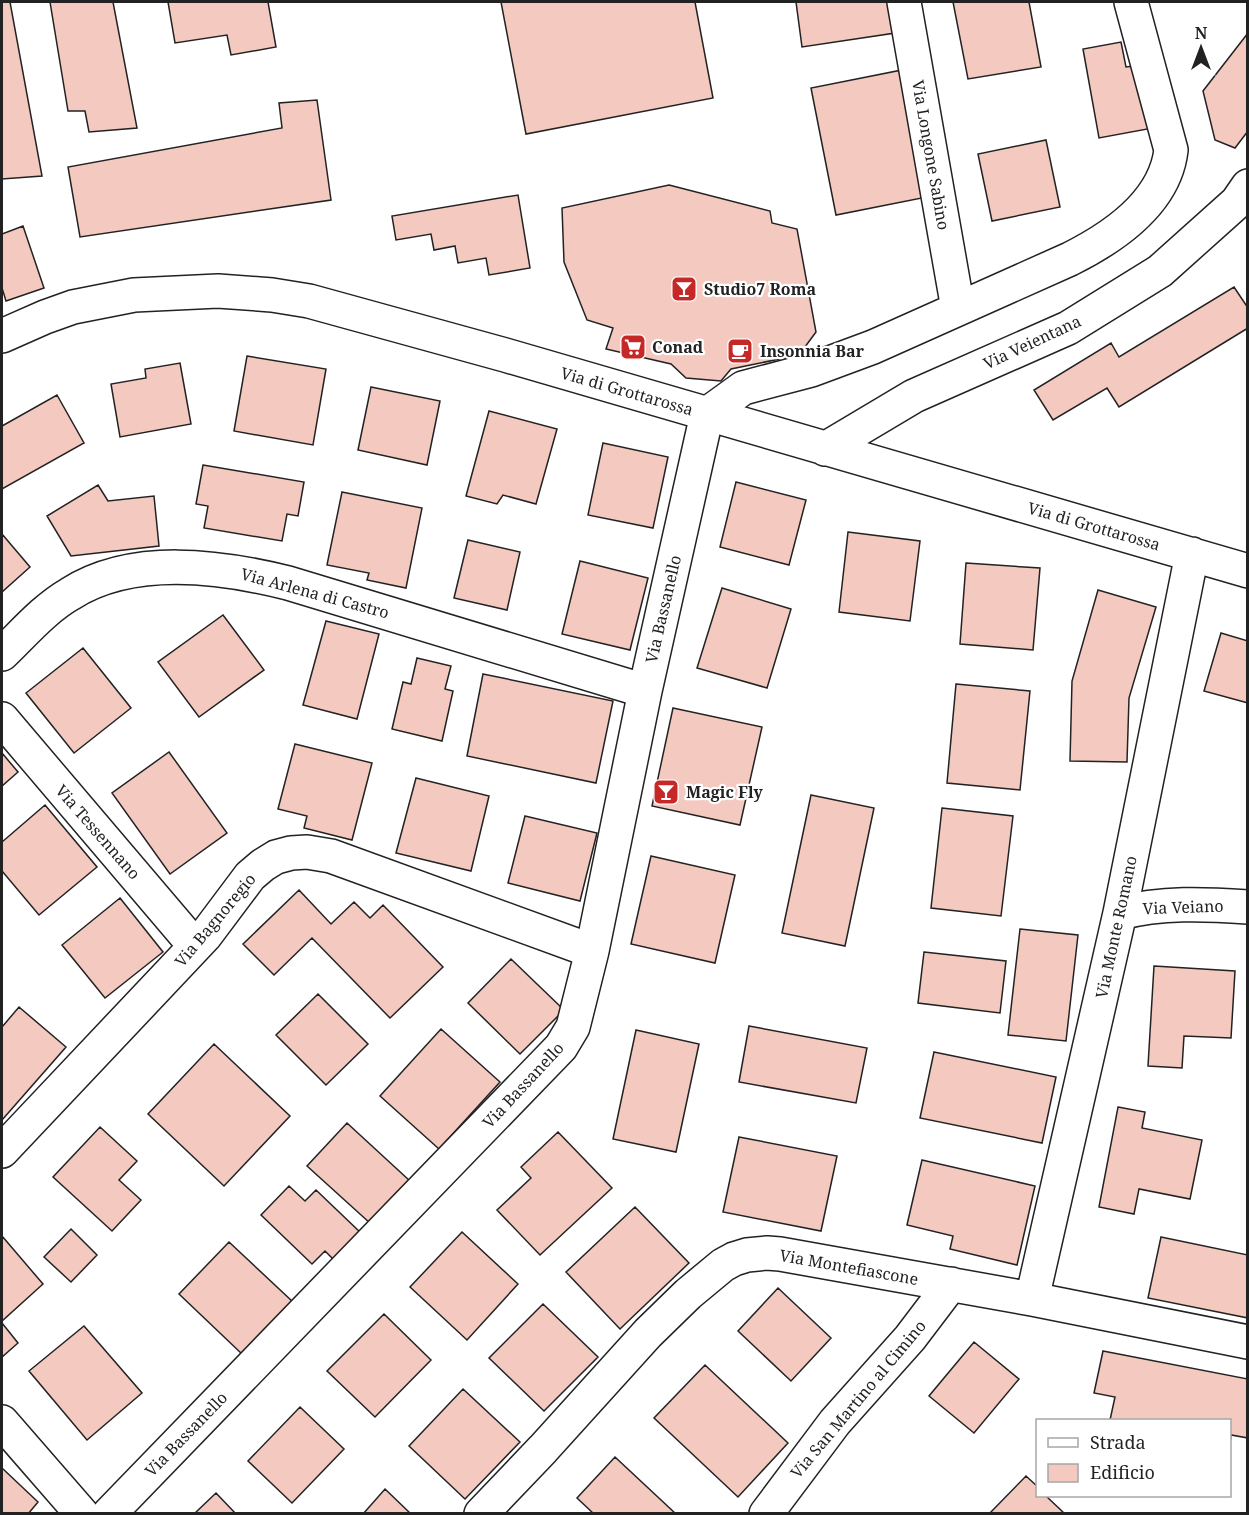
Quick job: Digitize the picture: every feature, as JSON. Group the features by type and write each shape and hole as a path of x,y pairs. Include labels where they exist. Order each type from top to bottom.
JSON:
{"street":[{"name":"Via Longone Sabino","path":"904,2 958,309"},
{"path":"707,414 743,388 811,370 873,347 1094,247 1136,214 1167,174 1172,150 1131,2"},
{"name":"Via Veientana","path":"825,449 914,396 1068,328 1160,271 1237,202 1248,186"},
{"name":"Via di Grottarossa","path":"2,336 73,307 134,295 193,291 272,295 309,302 413,329 1248,571"},
{"name":"Via Bassanello","path":"109,1514 561,1047 573,1027 592,951 645,691 707,414"},
{"name":"Via Monte Romano","path":"1032,1299 1120,913 1192,554"},
{"name":"Via Arlena di Castro","path":"2,654 70,593 132,571 188,567 239,572 288,583 645,691"},
{"name":"Via Tessennano","path":"2,719 195,946"},
{"name":"Via Bagnoregio","path":"2,1151 195,946 250,876 276,857 307,852 349,861 592,951"},
{"name":"Via Veiano","path":"1120,913 1148,906 1178,904 1248,906"},
{"name":"Via Montefiascone","path":"481,1514 648,1333 688,1294 728,1261 747,1255 774,1253 1032,1299 1248,1342"},
{"name":"Via San Martino al Cimino","path":"766,1514 835,1422 910,1338 951,1284"},
{"path":"2,1422 82,1514"}],"building":[{"path":"2,2 10,2 42,176 2,179"},
{"path":"50,2 113,2 137,128 89,132 85,111 68,111"},
{"path":"168,2 268,2 276,47 231,55 227,35 175,43"},
{"path":"501,2 695,2 713,98 526,134"},
{"path":"796,2 891,2 895,33 802,47"},
{"path":"953,2 1029,2 1041,67 968,79"},
{"path":"1248,33 1248,131 1235,148 1215,140 1203,91"},
{"path":"1121,42 1126,67 1142,65 1153,128 1099,138 1083,49"},
{"path":"902,70 927,197 836,215 811,88"},
{"path":"317,100 331,200 80,237 68,167 282,128 279,103"},
{"path":"1046,140 1060,207 992,221 978,154"},
{"path":"669,185 770,211 772,223 797,229 816,332 799,355 731,369 721,381 686,378 671,364 606,349 613,328 587,320 564,262 562,208"},
{"path":"518,195 530,268 489,275 486,258 458,263 455,246 434,250 431,234 396,240 392,216"},
{"path":"23,226 44,288 6,301 2,288 2,234"},
{"path":"1234,287 1248,308 1248,328 1119,407 1107,388 1053,420 1034,390 1111,343 1119,357"},
{"path":"247,356 326,369 313,445 234,431"},
{"path":"180,363 191,424 120,437 111,384 146,378 145,369"},
{"path":"371,387 440,401 427,465 358,450"},
{"path":"57,395 84,443 2,489 2,426"},
{"path":"489,411 557,429 536,504 503,495 497,504 466,496"},
{"path":"603,443 668,457 653,528 588,515"},
{"path":"203,465 304,482 298,516 287,514 282,541 204,528 208,506 196,504"},
{"path":"736,482 806,500 789,565 720,547"},
{"path":"98,485 108,501 154,496 159,546 71,556 47,516"},
{"path":"342,492 422,508 406,588 367,580 369,573 327,565"},
{"path":"848,532 920,541 910,621 839,612"},
{"path":"2,534 30,567 2,592"},
{"path":"468,540 520,552 507,610 454,598"},
{"path":"580,561 648,578 630,650 562,634"},
{"path":"966,563 1040,568 1033,650 960,644"},
{"path":"722,588 791,609 767,688 697,668"},
{"path":"1098,590 1156,607 1129,698 1127,762 1070,761 1072,681"},
{"path":"223,615 264,670 199,717 158,662"},
{"path":"326,621 379,634 357,719 303,705"},
{"path":"1221,633 1248,641 1248,703 1204,691"},
{"path":"83,648 131,708 74,753 26,693"},
{"path":"417,658 451,666 445,689 453,691 442,741 392,729 403,682 411,684"},
{"path":"483,674 613,701 596,783 467,756"},
{"path":"956,684 1030,691 1020,790 947,783"},
{"path":"673,708 762,727 740,825 652,806"},
{"path":"295,744 372,763 352,840 304,828 307,816 278,809"},
{"path":"169,752 227,833 170,874 112,793"},
{"path":"2,753 18,772 2,786"},
{"path":"416,778 489,796 471,871 396,853"},
{"path":"811,795 874,808 845,946 782,933"},
{"path":"45,805 97,867 39,915 2,871 2,842"},
{"path":"942,808 1013,816 1001,916 931,908"},
{"path":"525,816 597,833 580,901 508,883"},
{"path":"651,856 735,875 715,963 631,944"},
{"path":"299,890 331,924 354,902 370,918 383,905 443,967 390,1018 312,938 274,975 243,944"},
{"path":"120,898 163,952 105,998 62,945"},
{"path":"1020,929 1078,935 1066,1041 1008,1035"},
{"path":"924,952 1006,961 1000,1013 918,1003"},
{"path":"511,959 564,1010 520,1054 468,1003"},
{"path":"1154,966 1235,971 1231,1038 1184,1036 1182,1068 1148,1066"},
{"path":"318,994 368,1044 326,1085 276,1035"},
{"path":"19,1007 66,1047 2,1120 2,1027"},
{"path":"749,1026 867,1048 856,1103 739,1082"},
{"path":"441,1029 500,1082 439,1149 380,1096"},
{"path":"636,1030 699,1044 676,1152 613,1139"},
{"path":"214,1044 290,1116 224,1186 148,1114"},
{"path":"934,1052 1056,1077 1042,1143 920,1118"},
{"path":"1118,1107 1145,1112 1142,1128 1202,1140 1190,1199 1139,1189 1134,1214 1099,1207"},
{"path":"347,1123 410,1181 371,1224 307,1166"},
{"path":"100,1127 137,1161 119,1180 141,1200 112,1231 53,1177"},
{"path":"558,1132 612,1188 540,1255 497,1210 531,1178 521,1167"},
{"path":"739,1137 837,1156 821,1231 723,1212"},
{"path":"922,1160 1035,1186 1017,1265 950,1249 953,1236 907,1225"},
{"path":"289,1186 305,1201 316,1190 362,1234 335,1261 325,1251 312,1264 261,1215"},
{"path":"635,1207 689,1263 620,1329 566,1272"},
{"path":"71,1229 97,1255 71,1282 44,1257"},
{"path":"462,1232 518,1284 467,1340 410,1287"},
{"path":"2,1236 43,1284 2,1321"},
{"path":"1161,1237 1248,1255 1248,1318 1148,1298"},
{"path":"229,1242 293,1302 243,1355 179,1294"},
{"path":"778,1288 831,1338 791,1381 738,1331"},
{"path":"543,1304 598,1357 544,1411 489,1358"},
{"path":"384,1314 431,1360 375,1417 327,1371"},
{"path":"2,1323 18,1343 2,1357"},
{"path":"84,1326 142,1393 87,1440 29,1371"},
{"path":"974,1342 1019,1379 974,1433 929,1396"},
{"path":"1103,1351 1248,1379 1248,1438 1231,1435 1231,1419 1110,1419 1115,1397 1094,1393"},
{"path":"705,1365 788,1443 738,1497 654,1418"},
{"path":"463,1389 520,1442 465,1499 409,1446"},
{"path":"300,1407 344,1449 292,1503 248,1461"},
{"path":"615,1457 676,1514 594,1514 577,1498"},
{"path":"2,1468 38,1502 28,1514 2,1514"},
{"path":"1026,1476 1036,1485 1036,1497 1047,1497 1065,1514 989,1514"},
{"path":"385,1489 411,1514 363,1514"},
{"path":"216,1493 236,1514 194,1514"}],"place":[{"name":"Studio7 Roma","path":"684,289"},
{"name":"Conad","path":"633,347"},
{"name":"Insonnia Bar","path":"740,351"},
{"name":"Magic Fly","path":"666,792"}]}
